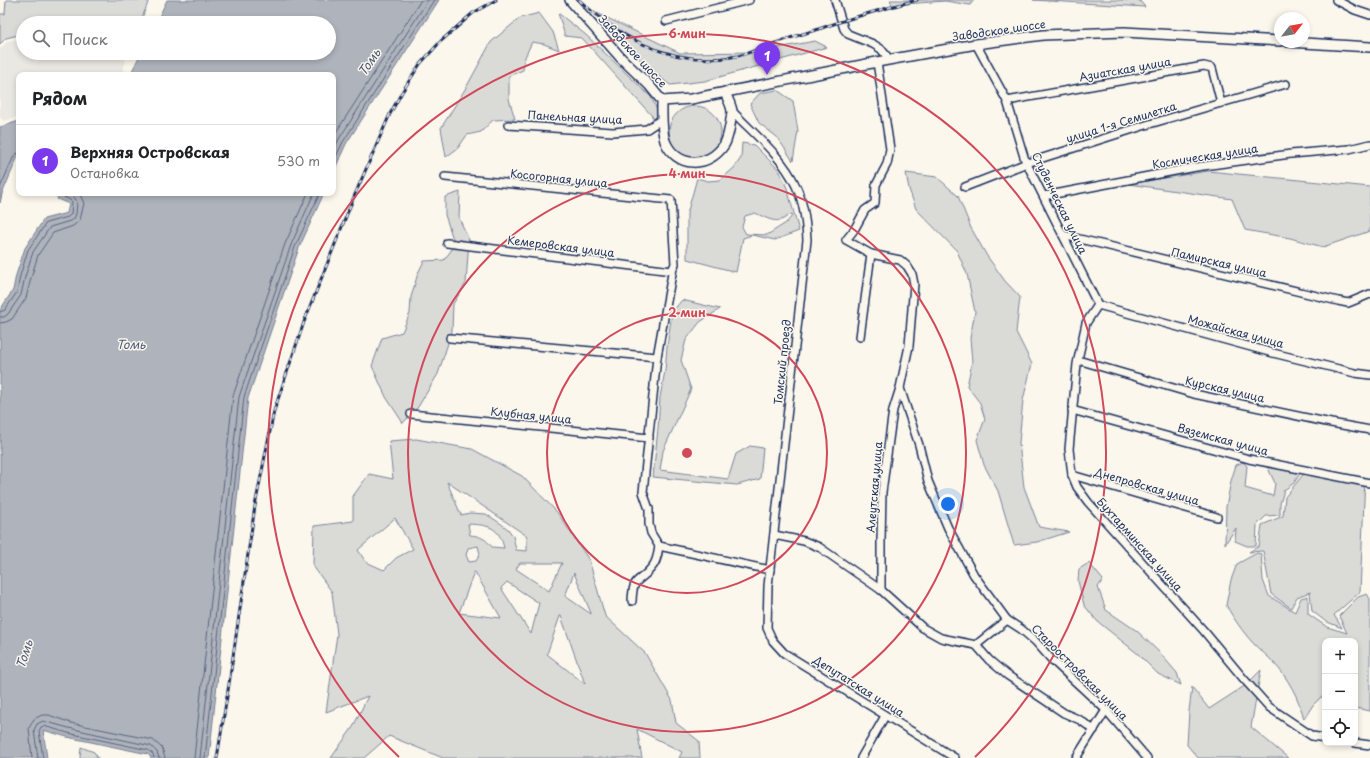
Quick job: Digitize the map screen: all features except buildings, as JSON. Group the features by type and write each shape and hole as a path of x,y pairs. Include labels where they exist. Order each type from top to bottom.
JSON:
{"main road":[{"name":"Заводское шоссе","path":"570,0 621,58 649,85 662,101 664,140 670,150 681,160 693,163 704,160 724,145 732,111"},
{"name":"Заводское шоссе","path":"662,101 691,99 877,62 976,44 1043,35 1124,32 1274,42"},
{"path":"1310,43 1370,47"},
{"path":"725,92 732,111"}],"street":[{"path":"666,21 749,0"},
{"path":"835,0 844,29 848,34 881,48 890,60"},
{"path":"1336,0 1355,10 1370,15"},
{"name":"Студенческая улица","path":"976,44 1007,101 1027,163 1098,305"},
{"path":"877,62 890,149 887,164 876,185 874,203 864,210 854,230 846,240 871,254 900,260 907,266 912,274 914,284 909,346 900,388"},
{"name":"Азиатская улица","path":"1007,101 1204,66 1212,68 1221,103"},
{"name":"улица 1-я Семилетка","path":"965,187 1027,163 1146,125 1286,84"},
{"name":"Томский проезд","path":"732,111 780,160 796,186 805,217 806,248 770,570 766,620"},
{"name":"Панельная улица","path":"508,125 612,132 647,129 662,119"},
{"name":"Космическая улица","path":"1044,196 1196,166 1291,154 1349,149 1370,144"},
{"name":"Косогорная улица","path":"445,177 671,200 675,264 672,270"},
{"name":"Памирская улица","path":"1063,235 1338,301 1348,302 1370,294"},
{"name":"Кемеровская улица","path":"447,243 672,270"},
{"path":"860,337 871,254"},
{"path":"632,601 634,586 636,582 653,567 656,562 659,546 651,533 649,524 649,509 643,492 657,357 672,270"},
{"name":"Бухтарминская улица","path":"1098,305 1086,323 1078,360 1072,410 1069,449 1072,475 1077,488 1269,707 1312,736 1322,738"},
{"name":"Можайская улица","path":"1098,305 1273,353 1355,373 1370,375"},
{"path":"450,338 657,357"},
{"name":"Курская улица","path":"1078,360 1194,394 1370,430"},
{"name":"Алеутская улица","path":"881,590 882,492 893,410 900,388"},
{"name":"Староостровская улица","path":"900,388 919,445 928,481 948,528 974,575 1007,620 1035,641 1050,659 1106,710 1146,758"},
{"name":"Вяземская улица","path":"1072,410 1249,459 1370,483"},
{"name":"Клубная улица","path":"411,414 649,438"},
{"name":"Днепровская улица","path":"1072,475 1217,517"},
{"path":"774,535 804,541 820,547 881,590 923,628 941,638 976,645 989,660 1007,675 1064,713 1080,720 1094,730"},
{"path":"659,546 770,570"},
{"name":"Депутатская улица","path":"766,620 767,628 773,641 784,653 955,758"},
{"path":"976,645 1007,620"},
{"path":"1076,758 1106,710"},
{"path":"861,758 886,716"},
{"path":"1358,743 1370,745"}],"shaded area":[{"path":"6,0 149,0 143,16 16,16 16,36 6,38 0,44 0,14 5,14"},
{"path":"890,0 974,0 970,5 945,1 892,5"},
{"path":"1033,0 1139,0 1145,7"},
{"path":"539,13 553,32 559,50 544,44 532,42 525,57 523,70 509,76 509,99 515,119 493,120 481,132 467,135 458,148 446,157 441,128 467,86 491,42 520,18"},
{"path":"558,13 586,35 651,97 663,123 663,144 652,116 582,38 565,36"},
{"path":"597,13 680,53 756,52 815,41 827,47 705,81 670,85 650,69 618,39"},
{"path":"16,39 16,60 126,60 122,72 16,72 16,117 5,121 0,118 0,49 8,41"},
{"path":"777,90 793,101 798,131 793,161 777,137 759,123 750,104 760,93"},
{"path":"695,106 705,108 713,114 719,122 721,132 719,142 713,150 705,156 695,158 685,156 677,150 671,142 669,132 671,122 677,114 685,108"},
{"path":"742,143 754,145 779,170 787,188 799,231 775,240 752,235 743,238 736,272 687,259 687,214 697,178 708,181 720,180 734,168 741,158","holes":["755,213 777,221 786,218 790,214 793,215 786,223 767,235 746,234 742,227 745,216"]},
{"path":"1208,171 1370,187 1370,231 1323,247 1290,238 1245,230 1232,199 1128,184"},
{"path":"906,173 937,177 958,196 971,228 987,256 1005,281 1020,297 1016,332 1032,364 1023,400 1019,443 1024,487 1039,527 1069,532 1037,542 1014,545 998,491 984,465 977,440 985,419 980,403 967,386 972,362 970,338 975,312 967,274 957,251 916,209 909,189"},
{"path":"460,192 459,218 469,240 466,283 453,304 452,331 438,374 418,407 403,423 386,397 372,366 382,338 402,332 410,313 411,297 418,273 424,261 444,260 455,245 445,215 445,197"},
{"path":"682,300 720,309 700,322 686,340 681,360 691,389 663,451 660,470 728,479 736,454 750,446 763,448 760,479 737,485 653,477 660,397 665,371 672,312"},
{"path":"416,439 472,449 522,476 557,512 589,560 605,616 645,653 672,700 676,723 699,741 700,758 679,758 682,752 637,729 642,758 443,758 389,736 364,758 331,758 353,727 368,696 326,712 337,634 332,592 313,566 314,526 353,521 353,496 369,474 393,479 389,441","holes":["447,482 527,536 527,551 516,550 513,536 508,529 500,523 486,514 470,513 461,515","395,518 413,549 396,558 384,570 366,562 358,550","468,524 492,528 499,535 504,548 492,547 483,538 470,535","478,546 480,554 476,561 469,562 466,555 468,548","520,563 562,563 549,591 516,569","474,572 475,572 501,618 459,613","574,573 591,613 565,596","507,582 539,603 531,634 501,588","561,616 585,684 547,654"]},
{"path":"1243,462 1247,466 1245,488 1273,496 1275,483 1265,462 1303,469 1294,483 1284,490 1280,504 1280,515 1266,516 1257,525 1256,546 1247,546 1235,541 1236,528 1225,544 1226,507 1231,481 1236,465"},
{"path":"1306,471 1365,477 1360,592 1334,615 1342,628 1325,621 1312,611 1310,592 1297,597 1291,608 1271,594 1263,551 1249,552 1259,546 1262,525 1283,516 1285,497"},
{"path":"1257,553 1261,554 1263,580 1269,596 1295,612 1301,598 1308,596 1308,614 1327,627 1347,633 1339,616 1358,597 1367,594 1370,599 1370,711 1358,709 1358,638 1322,638 1322,697 1313,705 1304,719 1296,696 1283,675 1271,659 1255,646 1245,634 1226,605 1231,580 1237,564"},
{"path":"1089,563 1103,580 1098,587 1106,610 1137,631 1159,652 1177,673 1181,685 1158,674 1138,654 1097,621 1084,605 1078,581 1079,569"},
{"path":"1261,670 1251,727 1288,758 1198,758 1187,745 1192,687 1209,709 1246,685"},
{"path":"81,747 94,752 98,758 80,758"}],"water":[{"name":"Томь","path":"167,0 439,0 346,144 336,166 336,72 132,72 138,60 336,60 336,16 159,16"},
{"path":"16,122 16,161 2,194 0,203 0,127"},
{"name":"Томь","path":"58,196 323,196 299,248 248,398 209,758 151,758 148,754 67,737 43,730 47,758 0,758 0,310 13,290 16,275 25,248 44,219 67,213 69,204 57,199"}],"railway":[{"path":"217,758 255,506 274,411 304,322 353,199 390,114 402,92 420,64 441,41 473,13 496,0"},
{"path":"579,0 614,28 652,48 672,55 715,59 738,56 783,40 879,10 917,0"}],"place":[{"name":"Верхняя Островская","path":"767,75"}]}
